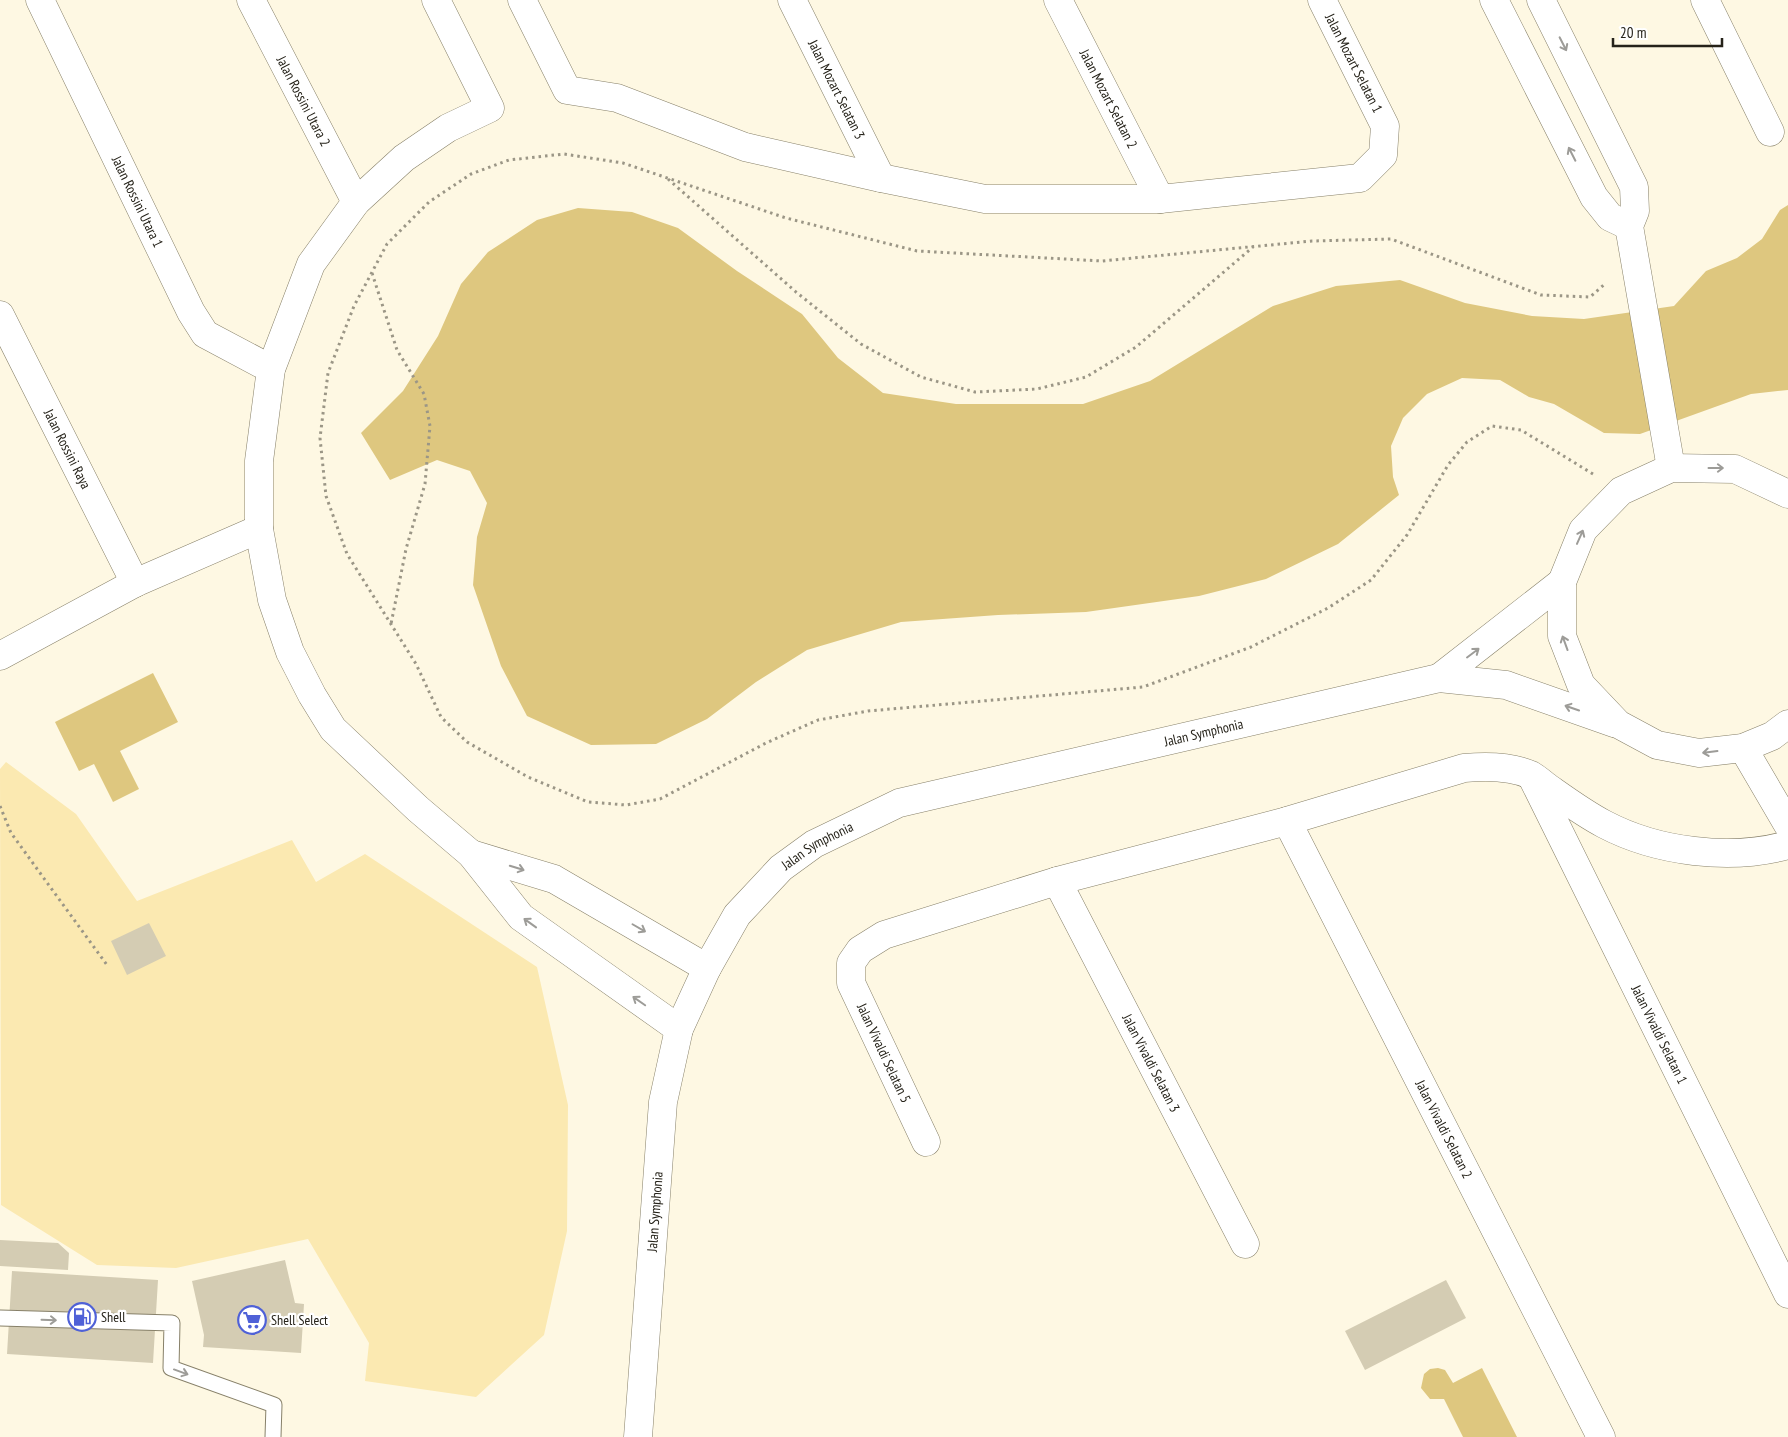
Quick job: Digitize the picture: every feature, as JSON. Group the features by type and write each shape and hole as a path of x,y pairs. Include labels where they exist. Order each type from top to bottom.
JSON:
{"street":[{"name":"Jalan Rossini Utara 1","path":"40,0 205,334 271,369"},
{"name":"Jalan Rossini Utara 2","path":"251,0 356,202"},
{"path":"436,0 490,108 448,128 404,158 356,202 311,264 271,369 259,461 259,529 272,600 290,652 312,695 333,729 418,809 471,854 521,917 679,1029"},
{"path":"522,0 567,90 617,98 745,148 985,199 1160,199"},
{"name":"Jalan Mozart Selatan 3","path":"792,0 881,178"},
{"name":"Jalan Mozart Selatan 2","path":"1058,0 1160,199"},
{"name":"Jalan Mozart Selatan 1","path":"1160,199 1360,178 1383,155 1385,126 1322,0"},
{"path":"1494,0 1594,197 1610,217 1629,226"},
{"path":"1541,0 1634,187 1635,211 1629,226 1672,468"},
{"path":"1705,0 1770,132"},
{"name":"Jalan Rossini Raya","path":"0,315 135,584"},
{"path":"1788,494 1735,469 1672,468 1621,491 1583,530 1562,582 1562,636 1581,685 1618,724 1657,745 1699,753 1743,748 1772,736 1788,724"},
{"path":"0,656 135,584 259,529"},
{"name":"Jalan Symphonia","path":"1438,678 1562,582"},
{"name":"Jalan Symphonia","path":"638,1437 663,1102 679,1029 707,968 737,915 781,868 814,844 899,803 1438,678 1506,686 1618,724"},
{"path":"1743,748 1788,825"},
{"path":"1057,881 1287,821 1464,768 1494,766 1531,776 1585,813 1626,836 1665,846 1712,852 1765,852 1788,846"},
{"name":"Jalan Vivaldi Selatan 1","path":"1531,776 1788,1294"},
{"name":"Jalan Vivaldi Selatan 2","path":"1287,821 1601,1437"},
{"path":"471,854 554,879 707,968"},
{"name":"Jalan Vivaldi Selatan 5","path":"926,1142 851,983 851,963 860,950 884,935 1057,881"},
{"name":"Jalan Vivaldi Selatan 3","path":"1057,881 1245,1244"}],"lane":[{"path":"0,1318 172,1323 171,1368 274,1406 273,1437"}],"path":[{"path":"1621,491 1521,430 1492,426 1467,442 1448,465 1407,535 1370,580 1328,608 1251,647 1143,686 868,711 818,720 766,743 660,799 626,804 588,802 528,777 467,742 441,716 416,664 347,554 326,496 320,438 328,373 354,306 387,244 429,202 472,174 510,160 564,154 623,163 786,218 917,251 1102,261 1312,241 1391,239 1541,295 1590,297 1635,258"},
{"path":"667,178 796,292 861,344 921,377 975,392 1037,389 1086,378 1136,347 1254,247"},
{"path":"372,272 397,350 424,394 430,426 424,484 406,548 391,624"},
{"path":"0,806 11,832 107,965"}],"shaded area":[{"path":"1788,205 1788,390 1751,394 1640,434 1604,433 1554,404 1529,397 1500,380 1462,378 1427,394 1403,418 1391,446 1393,477 1399,495 1338,544 1266,579 1199,596 1086,612 998,615 901,622 807,650 756,682 707,719 656,744 591,745 527,716 501,666 473,585 477,537 487,503 470,471 437,460 390,480 361,433 403,391 438,336 461,284 488,252 537,220 578,208 632,212 678,228 737,271 802,314 838,358 883,393 956,404 1083,404 1150,381 1273,306 1336,286 1400,280 1465,303 1532,316 1584,319 1674,306 1706,271 1737,258 1762,239 1780,210"},
{"path":"153,673 178,722 120,751 139,789 113,802 94,764 79,771 55,722"},
{"path":"6,762 76,814 137,901 292,840 316,882 365,854 537,967 568,1105 567,1231 544,1335 476,1397 365,1381 369,1343 308,1239 176,1268 97,1265 1,1205 0,769"},
{"path":"1438,1368 1445,1370 1453,1383 1482,1368 1517,1437 1463,1437 1444,1399 1430,1399 1421,1388 1424,1374 1430,1369"}],"building":[{"path":"149,923 166,956 127,975 111,941"},
{"path":"0,1240 58,1243 69,1253 68,1270 0,1266"},
{"name":"Shell Select","path":"285,1260 295,1303 304,1304 301,1353 203,1347 204,1335 192,1281"},
{"name":"Shell","path":"12,1271 158,1280 153,1363 7,1354"},
{"path":"1446,1280 1466,1318 1365,1370 1345,1331"}],"place":[{"name":"Shell","path":"82,1317"},
{"name":"Shell Select","path":"252,1320"}]}
